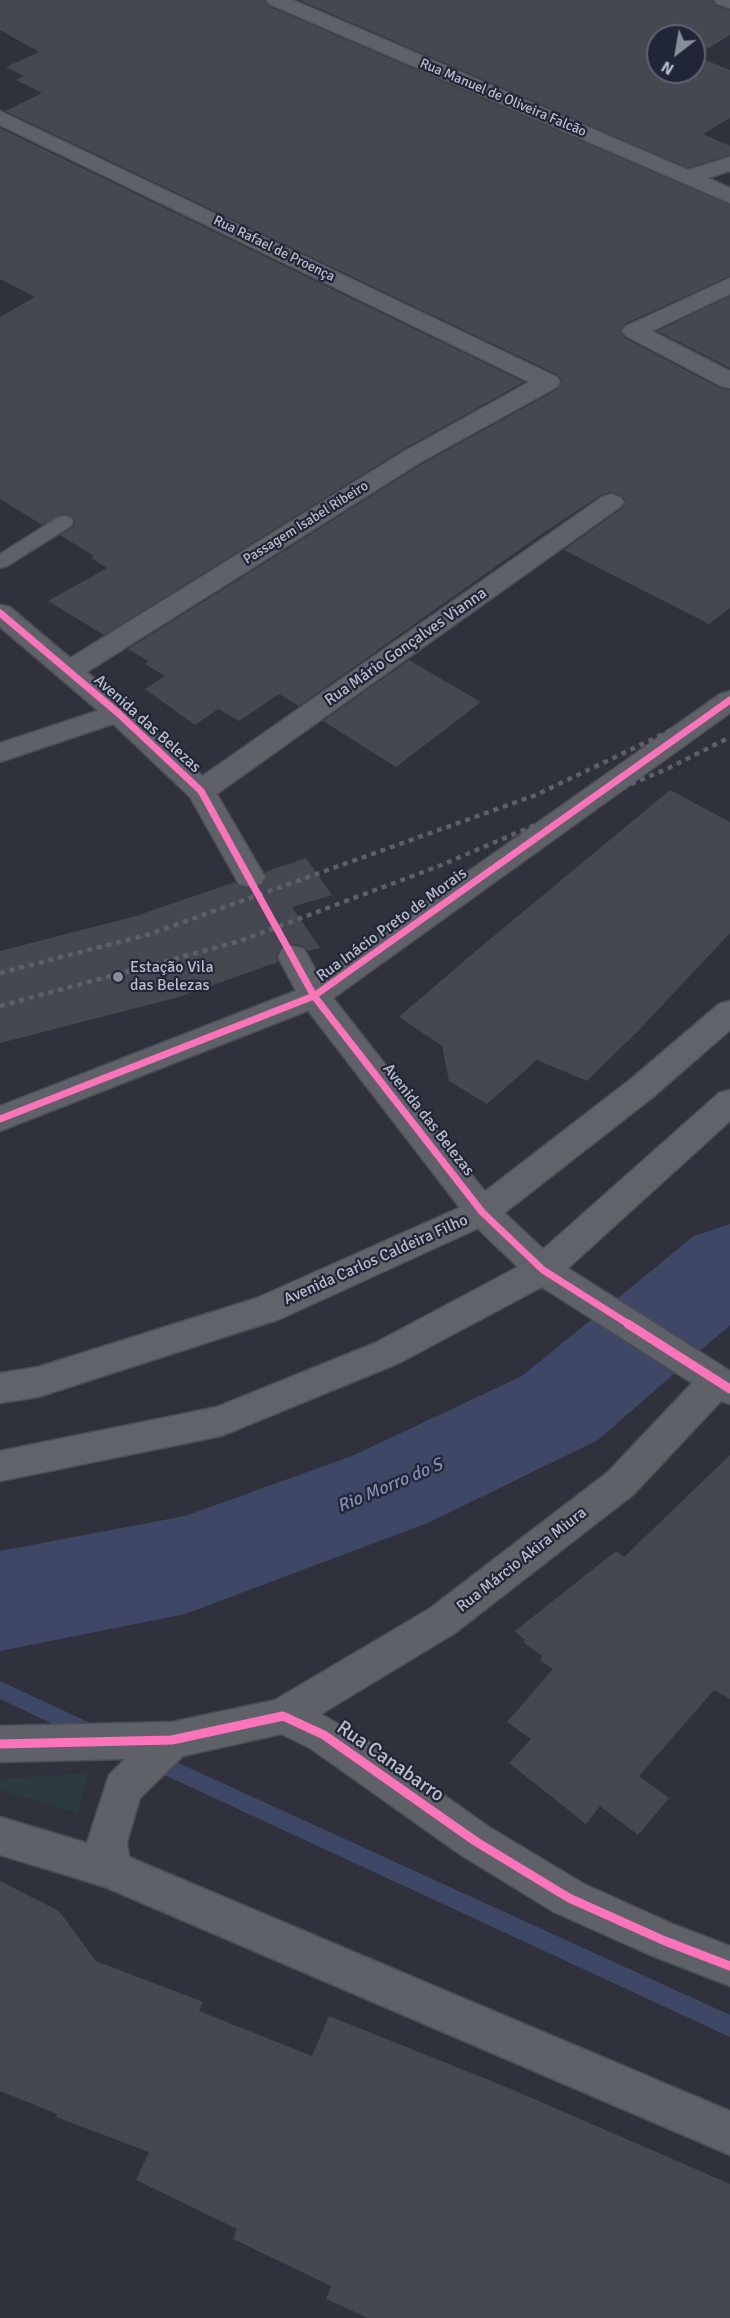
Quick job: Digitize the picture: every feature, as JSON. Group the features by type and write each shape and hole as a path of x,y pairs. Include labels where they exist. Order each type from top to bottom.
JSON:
{"main road":[{"name":"Avenida Carlos Caldeira Filho","path":"0,1388 38,1382 268,1309 482,1212 642,1088 730,1012"},
{"path":"0,1466 221,1420 387,1353 543,1270 730,1102"}],"street":[{"name":"Rua Manuel de Oliveira Falcão","path":"276,0 730,196"},
{"path":"724,0 730,2"},
{"name":"Rua Rafael de Proença","path":"0,117 548,382"},
{"path":"688,177 730,165"},
{"path":"730,285 634,331 730,381"},
{"name":"Passagem Isabel Ribeiro","path":"69,671 412,457 548,382"},
{"name":"Rua Mário Gonçalves Vianna","path":"201,791 610,502"},
{"name":"Avenida das Belezas","path":"0,613 118,713 201,791 250,877"},
{"name":"Rua Inácio Preto de Morais","path":"0,1119 314,996 730,700"},
{"path":"0,753 118,713"},
{"name":"Avenida das Belezas","path":"293,957 314,996 482,1212 543,1270 726,1378"},
{"name":"Rua Márcio Akira Miura","path":"283,1716 452,1614 621,1483 726,1378"},
{"path":"0,1744 172,1740 283,1716"},
{"name":"Rua Canabarro","path":"283,1716 324,1735 466,1835 569,1898 665,1941 730,1966"},
{"path":"109,1869 107,1842 123,1788 172,1740"},
{"path":"0,1836 109,1869 730,2133"}],"lane":[{"path":"0,562 64,522"}],"shaded area":[{"path":"88,1773 78,1813 0,1790 0,1779"}],"building":[{"path":"0,0 264,0 268,6 730,205 730,276 625,324 620,331 625,338 720,388 730,390 730,608 709,624 564,550 622,508 626,501 621,495 610,492 601,495 539,536 299,706 279,694 239,721 218,709 195,725 145,689 165,676 145,664 148,661 128,649 422,464 558,389 562,381 558,375 5,111 42,93 16,80 24,76 6,67 39,52 0,30"},
{"path":"299,0 712,0 716,6 730,10 730,35 706,49 706,24 646,24 646,84 706,84 706,60 730,70 730,118 703,134 730,146 730,155 688,168"},
{"path":"0,128 524,382 402,450 104,635 48,601 107,568 91,558 94,556 60,535 73,527 75,523 73,517 63,514 42,525 0,499 0,317 35,297 0,279"},
{"path":"730,296 730,368 657,331"},
{"path":"409,660 481,702 396,767 323,721"},
{"path":"670,790 730,822 730,933 639,1030 587,1081 537,1060 487,1104 449,1081 442,1046 399,1017"},
{"name":"Estação Vila das Belezas","path":"306,858 332,895 292,907 320,948 308,951 305,947 294,944 281,947 276,956 278,962 179,997 0,1043 0,951 136,916 235,882 238,886 249,889 262,886 267,878 265,872"},
{"path":"730,1455 730,1699 714,1690 639,1776 669,1798 638,1835 600,1806 586,1824 509,1763 531,1739 507,1722 553,1669 540,1660 542,1656 523,1642 525,1640 515,1631 616,1551 624,1557"},
{"path":"0,1881 59,1911 96,1961 203,2002 199,2011 312,2056 329,2016 511,2089 730,2184 730,2318 368,2318 326,2299 331,2286 233,2239 237,2229 136,2180 149,2152 56,2117 57,2114 0,2091"}],"waterway":[{"name":"Rio Morro do S","path":"0,1601 185,1565 391,1489 560,1408 730,1265"},
{"path":"0,1690 94,1734"},
{"path":"150,1759 730,2026"}],"tunnel":[{"path":"250,877 293,957"}],"railway":[{"path":"0,973 150,934 536,795 730,702"},
{"path":"0,1006 240,941 439,866 669,768 730,737"}],"cycle path":[{"path":"0,613 118,713 201,791 314,996 482,1212 543,1270 730,1389"},
{"path":"0,1119 314,996 730,700"},
{"path":"0,1744 172,1740 283,1716 324,1735 475,1841 569,1898 665,1941 730,1966"}],"place":[{"name":"Estação Vila das Belezas","path":"118,977"}]}
